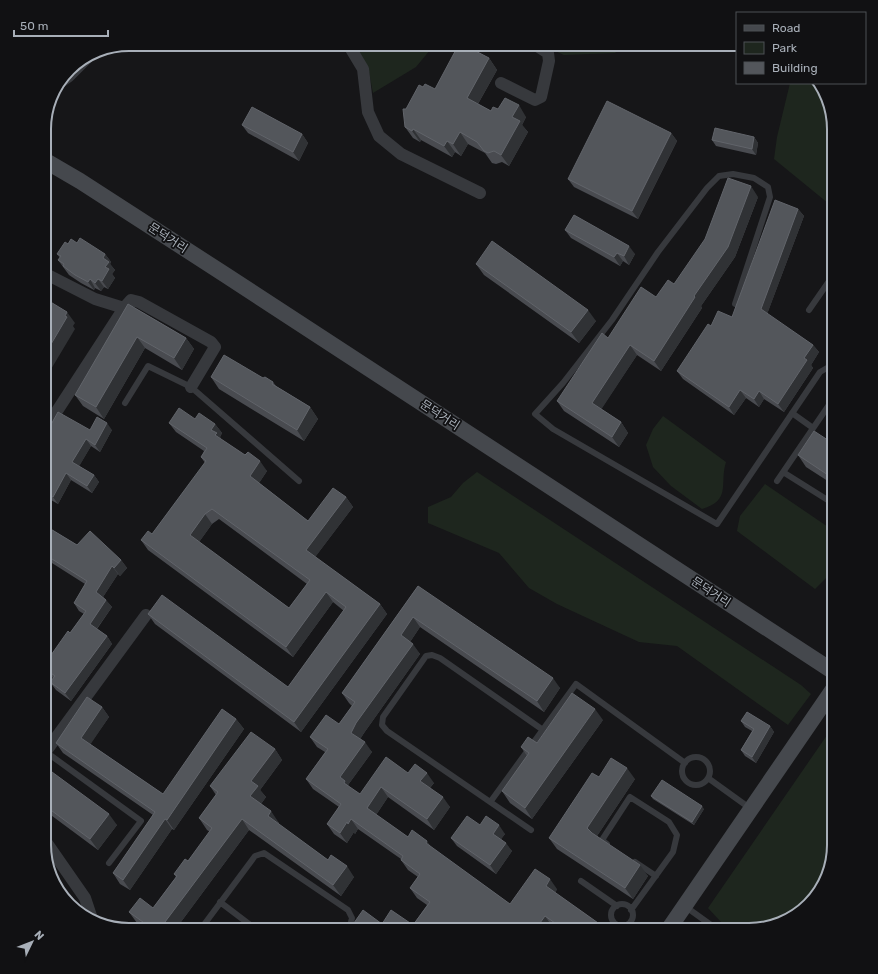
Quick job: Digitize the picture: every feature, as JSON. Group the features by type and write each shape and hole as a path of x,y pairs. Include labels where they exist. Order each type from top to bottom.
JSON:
{"main road":[{"name":"문덕거리","path":"51,164 80,181 230,278 827,667"},
{"path":"673,923 827,698"}],"street":[{"path":"352,51 363,69 368,112 378,136 401,154 480,193"},
{"path":"501,83 535,100 541,97 550,61 548,53 545,51"},
{"path":"51,277 89,296 124,308"},
{"path":"51,420 124,308 131,300 139,302 212,342 215,347 191,387"},
{"path":"51,745 146,615"},
{"path":"51,850 85,898 91,913"}],"lane":[{"path":"735,304 770,197 768,187 754,178 733,174 719,176 707,188 658,252 612,320 563,383 535,414 553,428 717,524 820,372 827,368"},
{"path":"809,310 827,284"},
{"path":"125,403 148,366 191,387 299,481"},
{"path":"777,481 827,410"},
{"path":"792,413 814,428"},
{"path":"783,472 827,500"},
{"path":"531,830 492,801 387,731 382,724 383,717 426,656 432,655 440,658 544,730"},
{"path":"492,801 576,684 685,763"},
{"path":"51,757 141,821 109,863"},
{"path":"697,757 706,760 710,769 708,778 700,784 691,783 684,777 683,772 685,763 688,760 697,757"},
{"path":"708,778 751,809"},
{"path":"614,848 602,840 630,797 669,822 677,835 673,852 631,910"},
{"path":"205,923 255,856 264,853 348,910 352,918 350,923"},
{"path":"626,856 656,876"},
{"path":"580,881 617,906"},
{"path":"220,902 248,923"},
{"path":"615,923 612,921 611,912 617,906 625,905 631,910 632,918 630,923"},
{"path":"684,906 708,923"}],"green space":[{"path":"357,51 429,51 416,67 373,93 368,67"},
{"path":"555,51 617,51 615,53 564,55"},
{"path":"790,84 813,84 826,113 827,202 774,159 777,137"},
{"path":"663,416 726,462 721,496 711,505 702,509 671,486 653,467 646,445 653,429"},
{"path":"477,472 801,685 811,694 788,725 677,646 639,642 557,604 529,588 499,553 428,523 428,507 451,497 463,483"},
{"path":"765,484 827,526 827,577 815,589 737,531 740,516"},
{"path":"827,735 826,861 819,880 811,893 797,907 788,913 765,922 722,923 708,908"}],"building":[{"path":"455,51 476,51 489,58 467,98 491,111 493,107 498,109 505,98 519,105 512,117 520,121 501,155 494,151 488,153 484,151 477,142 460,132 453,144 447,141 444,146 413,129 412,131 405,127 403,109 406,109 419,85 423,87 425,84 435,89"},
{"path":"607,101 671,133 632,211 568,179"},
{"path":"252,107 302,134 293,152 242,125"},
{"path":"715,128 754,137 752,149 712,140"},
{"path":"728,178 751,186 728,247 694,296 695,297 654,361 630,345 592,403 621,422 612,437 557,401 602,333 608,338 641,287 656,297 668,280 674,284 705,239"},
{"path":"775,200 798,209 761,309 813,345 804,358 807,360 778,404 759,391 754,399 740,390 729,407 677,371 708,324 711,326 718,311 732,317"},
{"path":"574,215 629,246 624,256 617,253 614,257 565,230"},
{"path":"80,238 105,254 103,258 109,262 105,267 109,269 102,281 98,279 95,283 90,279 88,282 75,275 58,260 61,256 57,254 65,242 68,244 71,239 77,243"},
{"path":"492,241 588,310 571,332 476,264"},
{"path":"51,302 67,312 65,316 67,317 51,344"},
{"path":"128,304 186,338 174,358 137,337 96,407 75,395"},
{"path":"224,355 263,378 265,377 273,382 272,384 310,407 297,430 211,377"},
{"path":"179,408 195,419 199,413 215,424 211,430 217,433 215,435 245,455 248,452 260,461 250,476 308,521 333,488 346,497 306,550 380,604 294,722 148,614 162,595 288,687 346,607 326,592 286,647 141,540 148,531 152,534 206,461 201,457 207,448 169,423","holes":["212,509 310,580 289,608 190,535 205,514"]},
{"path":"58,412 90,430 97,417 107,423 95,445 86,439 72,462 94,475 87,486 66,473 53,497 51,496 51,425"},
{"path":"814,431 827,439 827,474 798,455"},
{"path":"51,529 77,545 90,531 121,560 114,568 112,566 96,592 106,600 90,624 107,636 65,693 51,683 55,676 51,673 51,655 68,631 70,633 86,611 74,603 87,581 51,558"},
{"path":"418,586 553,678 537,701 413,617 401,635 413,644 356,723 351,733 365,742 340,777 345,781 344,783 360,794 386,757 408,773 415,764 427,773 420,781 443,797 427,819 381,787 367,808 408,837 412,830 427,841 426,843 510,904 535,869 550,879 546,886 598,923 555,923 545,916 540,923 414,923 430,902 410,888 420,874 401,860 403,856 351,819 348,824 347,822 340,833 327,824 341,804 306,779 328,749 310,737 326,715 339,724 355,702 342,693"},
{"path":"572,693 595,709 525,808 502,791 529,753 521,747 528,737 537,743"},
{"path":"87,697 102,707 81,738 163,794 222,709 236,719 167,820 165,819 123,880 113,873 155,812 56,743"},
{"path":"747,712 770,726 752,757 741,750 754,729 741,721"},
{"path":"251,732 275,749 251,781 258,786 250,796 271,811 268,816 328,860 331,855 347,866 333,885 242,819 164,923 144,923 129,912 140,898 153,908 177,876 174,874 185,859 188,861 212,828 199,818 218,792 210,786"},
{"path":"611,758 627,768 587,828 592,833 640,865 625,888 549,838 592,773 599,777"},
{"path":"52,772 109,814 90,839 51,810"},
{"path":"662,780 702,806 692,822 651,796"},
{"path":"467,816 480,825 486,816 499,825 493,834 506,843 490,865 451,838"},
{"path":"363,910 381,923 354,923"},
{"path":"391,910 410,923 383,923"}]}
